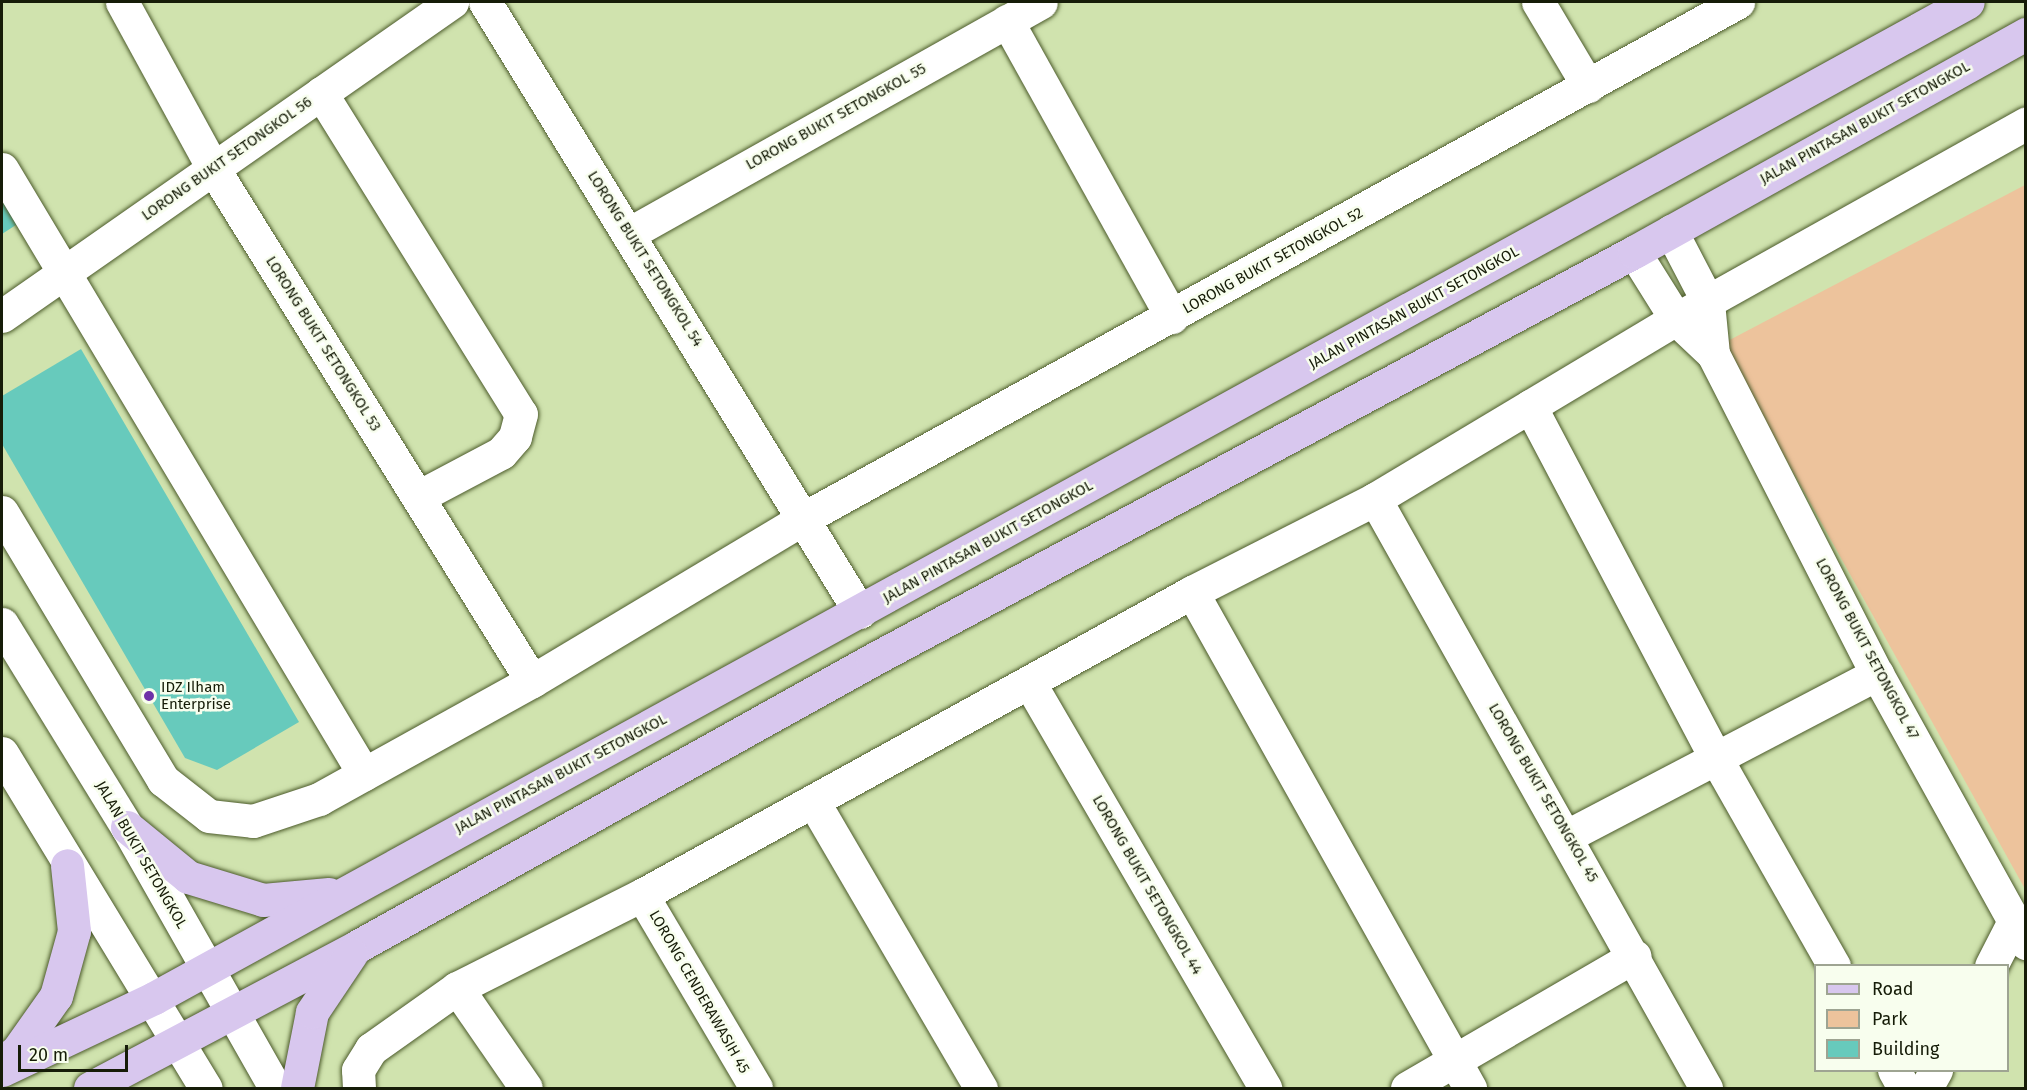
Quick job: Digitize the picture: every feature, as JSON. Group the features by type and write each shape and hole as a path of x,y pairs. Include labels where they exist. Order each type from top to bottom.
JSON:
{"main road":[{"name":"JALAN PINTASAN BUKIT SETONGKOL","path":"2,1070 154,998 852,599 1968,2"},
{"name":"JALAN PINTASAN BUKIT SETONGKOL","path":"90,1089 228,1013 358,946 872,660 1634,252 2025,34"},
{"path":"128,827 188,877 252,897 341,893"},
{"path":"2,1062 17,1051 56,996 74,931 67,865"},
{"path":"297,1089 312,1012 332,977 358,946"}],"street":[{"name":"LORONG BUKIT SETONGKOL 56","path":"2,316 452,2"},
{"name":"LORONG BUKIT SETONGKOL 54","path":"485,2 813,530 852,599"},
{"name":"LORONG BUKIT SETONGKOL 55","path":"630,233 1041,2"},
{"path":"1538,2 1588,86"},
{"name":"LORONG BUKIT SETONGKOL 52","path":"2,512 163,780 209,816 253,821 319,799 813,530 1172,317 1588,86 1726,4"},
{"name":"LORONG BUKIT SETONGKOL 53","path":"134,6 213,168 532,681"},
{"path":"1007,21 1172,317"},
{"path":"321,93 520,414 515,437 501,453 418,497"},
{"path":"359,1089 358,1070 371,1049 457,988 642,895 1192,592 1376,499 1676,319 2025,123"},
{"path":"2,169 364,774"},
{"name":"LORONG BUKIT SETONGKOL 47","path":"1671,231 1708,302 1713,354"},
{"name":"LORONG BUKIT SETONGKOL 47","path":"1634,252 1676,319 1713,354 1877,674 2019,933"},
{"path":"1530,406 1717,760 1833,964"},
{"name":"LORONG BUKIT SETONGKOL 45","path":"1376,499 1635,956 1706,1089"},
{"path":"1192,592 1470,1089"},
{"name":"JALAN BUKIT SETONGKOL","path":"2,624 128,827 228,1013 275,1089"},
{"path":"1567,836 1717,760 1877,674"},
{"name":"LORONG BUKIT SETONGKOL 44","path":"1029,682 1265,1089"},
{"path":"2,753 67,865 154,998 206,1089"},
{"path":"813,801 981,1089"},
{"name":"LORONG CENDERAWASIH 45","path":"642,895 756,1089"},
{"path":"1993,964 2019,933"},
{"path":"1407,1089 1635,956"},
{"path":"457,988 526,1089"},
{"path":"1895,1072 1904,1089"},
{"path":"1926,1089 1935,1072"}],"green space":[{"path":"2025,185 2025,889 1722,344"}],"building":[{"path":"2,196 19,223 2,234"},
{"path":"81,349 299,722 217,770 185,758 2,444 2,396"}],"place":[{"name":"IDZ Ilham Enterprise","path":"149,696"}]}
